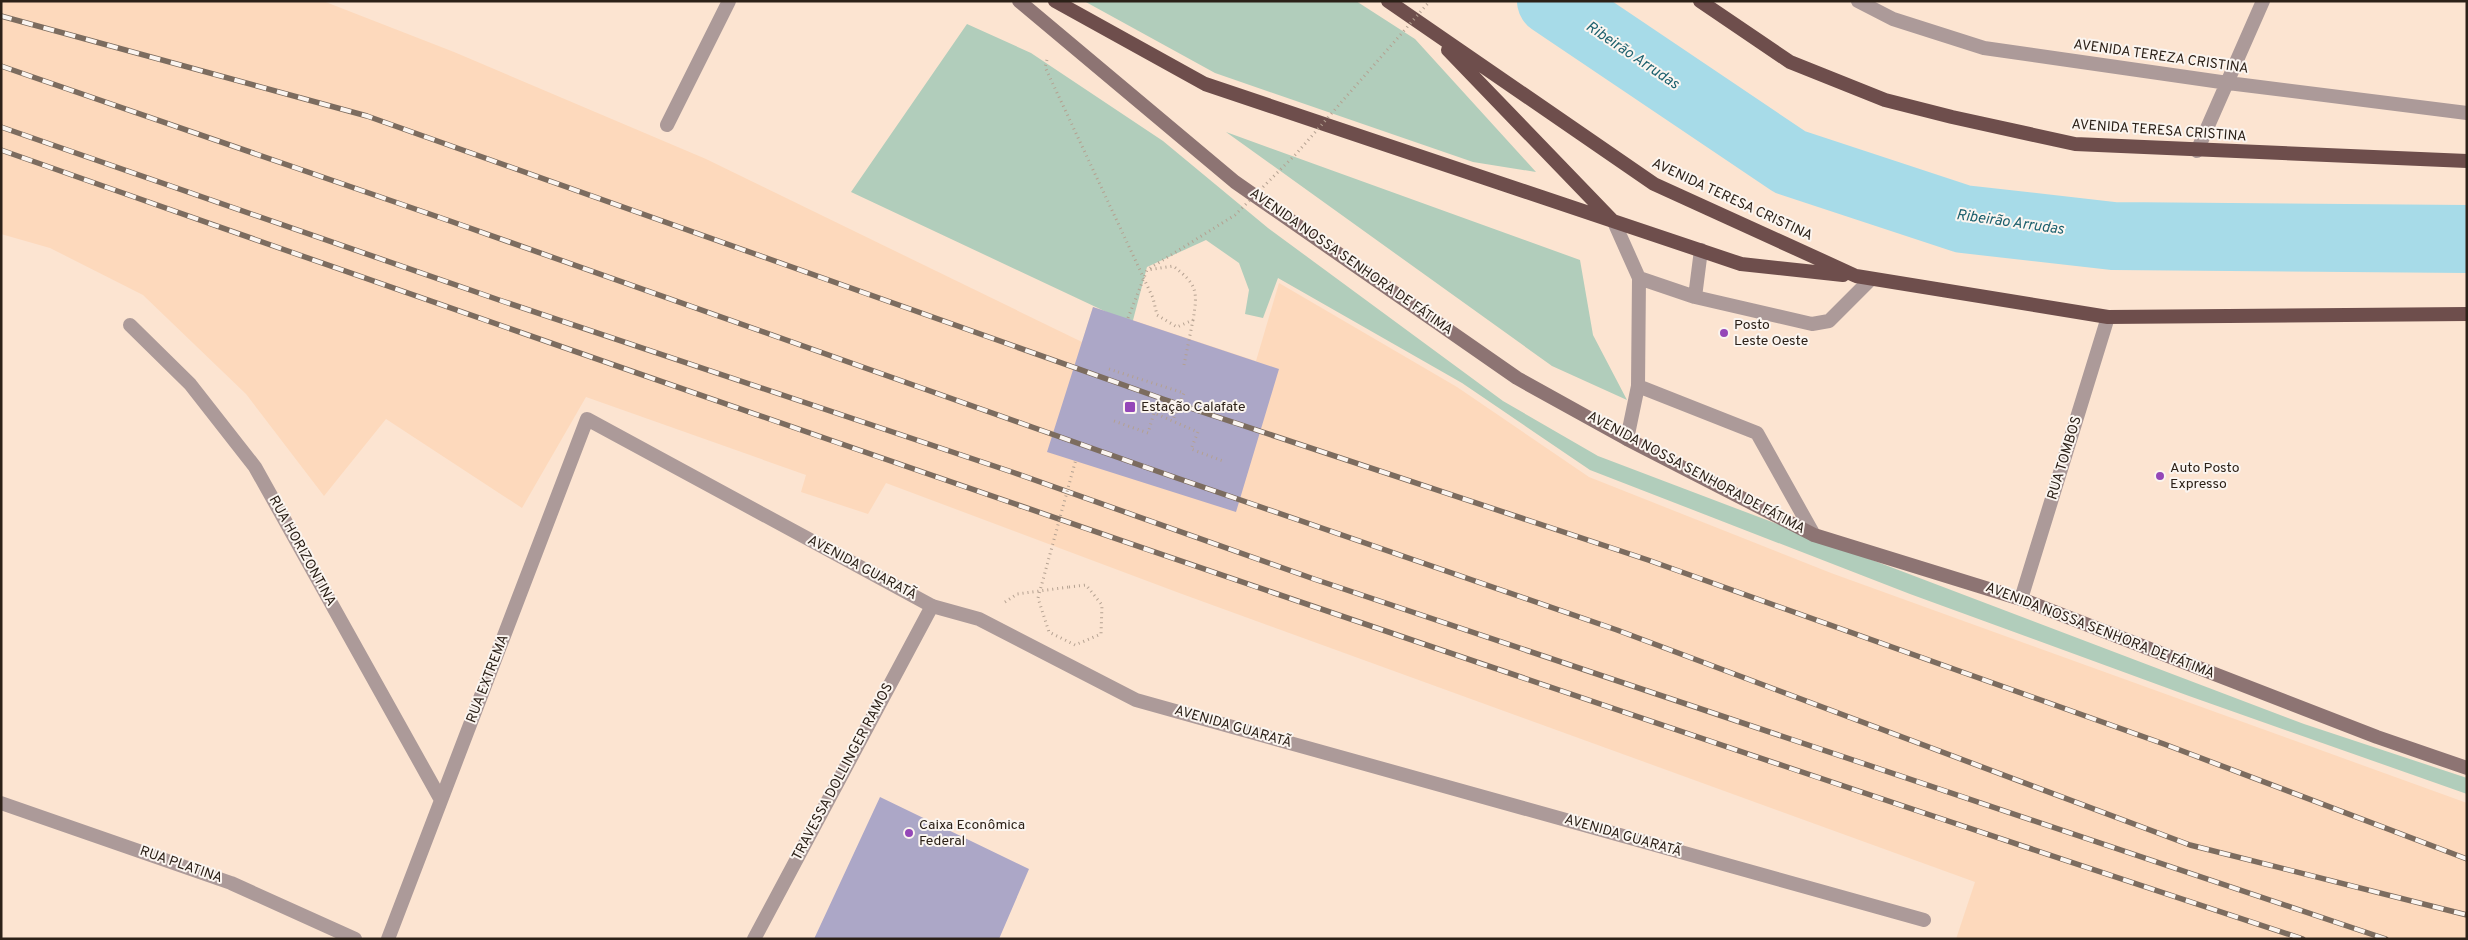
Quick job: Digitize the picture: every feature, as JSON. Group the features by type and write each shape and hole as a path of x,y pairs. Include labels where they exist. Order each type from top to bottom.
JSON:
{"highway":[{"path":"1055,1 1205,84 1742,264 1856,276"},
{"name":"AVENIDA TERESA CRISTINA","path":"1388,1 1654,184 1856,276 1870,280 2108,317"},
{"name":"AVENIDA TERESA CRISTINA","path":"1703,2 1790,62 1885,100 2075,144 2197,151 2467,161"},
{"path":"1426,28 1614,222"},
{"path":"2108,317 2467,314"}],"main road":[{"name":"AVENIDA NOSSA SENHORA DE FÁTIMA","path":"1019,1 1235,182 1517,378 1627,439 1814,535 2022,598 2377,737 2467,768"}],"street":[{"path":"668,125 729,1"},
{"name":"AVENIDA TEREZA CRISTINA","path":"1858,1 1893,18 1984,48 2228,83 2467,113"},
{"path":"2197,151 2263,1"},
{"path":"1614,222 1639,278 1638,386 1627,439"},
{"path":"1695,296 1701,250"},
{"path":"1639,278 1695,296 1812,324 1829,321 1870,280"},
{"name":"RUA TOMBOS","path":"2022,598 2108,317"},
{"name":"RUA HORIZONTINA","path":"130,325 190,384 254,467 441,800"},
{"path":"1638,386 1757,433 1814,535"},
{"name":"RUA EXTREMA","path":"388,939 587,419"},
{"name":"AVENIDA GUARATÃ","path":"587,419 932,606 979,620 1136,700 1924,920"},
{"name":"TRAVESSA DOLLINGER RAMOS","path":"754,939 932,606"},
{"name":"RUA PLATINA","path":"1,803 231,883 355,939"}],"path":[{"path":"1128,318 1147,270 1235,215 1296,154 1430,1"},
{"path":"1054,31 1045,67 1153,298 1157,315 1177,327 1193,320"},
{"path":"1147,270 1173,266 1191,279 1196,296 1184,365"},
{"path":"1109,370 1184,393 1173,420"},
{"path":"1114,421 1148,434 1154,413 1173,420 1198,432 1191,449 1223,462"},
{"path":"979,620 1016,594 1069,587 1086,585 1102,605 1101,634 1075,645 1049,632 1038,598 1076,459"}],"shaded area":[{"path":"1,1 323,1 454,52 706,159 1082,342 1093,307 1256,361 1279,283 1457,387 1589,477 1831,573 2467,803 2467,939 1956,939 1975,882 1182,594 886,483 868,514 801,492 806,475 586,397 522,508 386,419 324,496 246,394 143,295 50,248 1,234"}],"green space":[{"path":"1084,1 1356,1 1415,39 1536,172 1473,162 1215,73"},
{"path":"967,24 1031,53 1163,141 1268,228 1503,401 1598,456 2304,724 2467,778 2467,794 2189,696 1910,594 1590,470 1462,383 1278,278 1263,318 1245,314 1249,290 1239,263 1206,240 1147,267 1132,324 851,192"},
{"path":"1226,132 1580,260 1593,335 1627,400 1552,366"}],"building":[{"path":"1093,307 1279,369 1236,512 1047,452"},
{"name":"Caixa Econômica Federal","path":"880,797 1029,869 999,939 814,939"}],"waterway":[{"name":"Ribeirão Arrudas","path":"1551,1 1790,162 1963,219 2113,236 2467,239"}],"railway":[{"path":"1,16 367,116 1163,399 1648,560 2164,744 2467,859"},
{"path":"1,66 450,221 1145,467 1617,630 2190,845 2467,915"},
{"path":"1,127 502,301 1012,472 1314,579 2386,939"},
{"path":"1,150 575,351 1438,649 2303,939"}],"place":[{"name":"Posto Leste Oeste","path":"1724,333"},
{"name":"Estação Calafate","path":"1130,407"},
{"name":"Auto Posto Expresso","path":"2160,476"},
{"name":"Caixa Econômica Federal","path":"909,833"}]}
